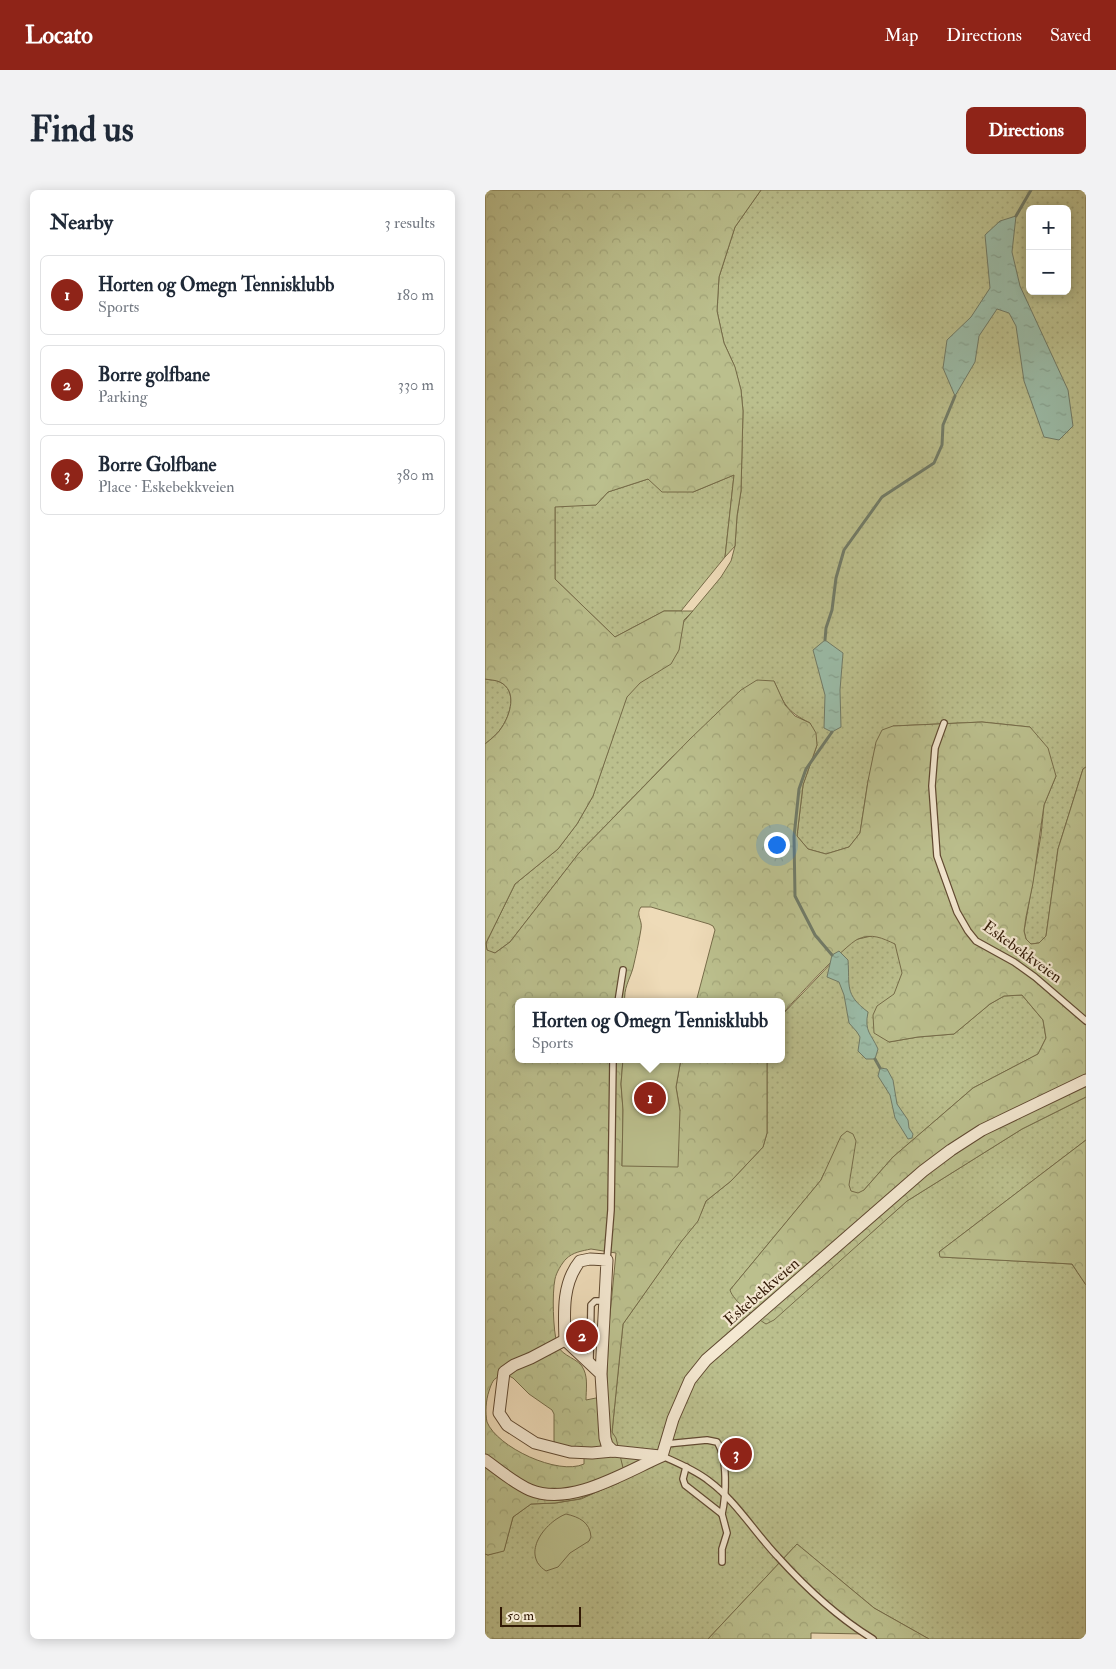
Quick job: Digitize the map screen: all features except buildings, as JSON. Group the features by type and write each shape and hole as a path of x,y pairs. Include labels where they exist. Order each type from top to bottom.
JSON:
{"street":[{"name":"Eskebekkveien","path":"662,1456 673,1419 690,1380 706,1360 923,1171 948,1152 982,1130 1086,1080"},
{"path":"601,1374 565,1340 564,1312 569,1278 572,1270 580,1262 590,1259 607,1260 601,1374 605,1438 607,1445 613,1451"},
{"path":"565,1340 514,1365 504,1372 499,1413 507,1425 535,1442 570,1452 592,1453 613,1451 662,1456"},
{"path":"485,1460 529,1490 547,1495 569,1494 587,1489 662,1456"}],"lane":[{"name":"Eskebekkveien","path":"944,722 935,748 932,786 937,856 957,912 976,941 1014,962 1086,1021"},
{"path":"619,998 623,970"},
{"path":"607,1260 611,1210 613,1063"},
{"path":"590,1364 591,1305 595,1301 606,1301"},
{"path":"665,1444 707,1440 717,1442 722,1453 725,1496 722,1514 727,1533 722,1549 722,1562"},
{"path":"662,1456 686,1467 709,1481 725,1496 779,1559 815,1597 873,1639"},
{"path":"686,1467 683,1479 685,1485 722,1514"}],"green space":[{"path":"485,190 761,190 735,227 719,277 717,311 724,343 735,367 741,390 743,411 741,491 735,546 725,557 734,475 693,492 662,492 648,479 608,492 596,505 555,507 555,579 615,637 664,611 693,611 684,620 679,650 671,664 640,683 627,697 593,796 577,824 558,849 515,884 486,943 487,950 495,953 510,942 579,853 690,739 741,690 757,680 774,681 785,705 795,716 810,723 816,733 817,745 803,785 797,836 808,849 826,854 849,847 860,833 876,742 882,730 893,726 982,722 1030,727 1048,748 1056,776 1044,805 1033,883 1026,917 1024,931 1026,939 1031,944 1039,943 1046,936 1058,849 1083,769 1086,767 1086,1097 1022,1129 907,1201 774,1320 766,1324 740,1304 730,1290 821,1180 841,1136 847,1131 853,1134 856,1141 849,1185 851,1191 858,1193 864,1190 893,1157 973,1088 1038,1054 1046,1038 1043,1020 1022,995 1004,996 990,1004 954,1034 889,1042 874,1033 873,1015 877,1006 894,994 902,973 895,944 872,936 863,937 851,943 785,1012 785,998 697,998 715,930 713,926 651,907 641,907 639,910 641,929 625,998 515,998 515,1063 623,1063 621,1084 623,1109 622,1166 680,1111 676,1087 680,1063 767,1063 767,1133 763,1147 731,1181 706,1201 698,1221 623,1324 612,1432 616,1438 623,1468 619,1483 579,1499 531,1504 513,1517 504,1551 488,1555 485,1554 485,744 502,727 508,716 511,703 509,691 506,686 498,681 485,679","holes":["591,1249 616,1253 609,1325 606,1396 586,1400 586,1381 582,1366 562,1352 557,1344 554,1321 554,1285 559,1268 564,1261 575,1253","507,1375 513,1378 529,1394 552,1410 554,1414 554,1441 557,1446 584,1455 584,1464 573,1467 545,1463 515,1449 493,1431 486,1418 486,1406 492,1384 499,1377"]},
{"path":"761,190 1086,190 1086,767 1083,769 1058,849 1046,936 1039,943 1031,944 1026,939 1024,931 1041,835 1044,805 1056,776 1030,727 982,722 893,726 868,781 860,833 849,847 826,854 808,849 797,836 803,785 817,745 810,723 791,711 780,696 774,681 673,756 579,853 510,942 495,953 487,951 486,943 515,884 558,849 577,824 593,796 627,690 721,577 731,561 735,546 741,491 743,411 741,390 734,365 724,343 717,311 719,277 735,227"},
{"path":"734,475 725,557 681,611 664,611 615,637 555,579 555,506 596,505 608,492 648,479 693,492"},
{"path":"485,679 498,681 506,686 511,697 511,703 508,716 502,727 485,744"},
{"path":"876,935 894,943 900,952 903,977 889,1042 954,1034 990,1004 1004,996 1022,995 1043,1020 1046,1038 1038,1054 973,1088 893,1157 856,1199 824,1173 821,1180 730,1290 862,1241 907,1201 1022,1129 1086,1097 1086,1140 939,1252 941,1257 1072,1264 1086,1285 1086,1639 929,1639 874,1608 797,1544 708,1639 485,1639 485,1554 488,1555 504,1550 513,1517 531,1504 581,1499 619,1482 623,1468 612,1432 623,1324 701,1213 706,1201 731,1181 763,1147 767,1133 767,1063 785,1063 785,1012 837,957 849,941"},
{"path":"623,1063 680,1063 676,1087 680,1111 678,1167 622,1166 623,1110 621,1084"},
{"path":"1086,1140 1086,1285 1072,1264 940,1257 939,1252"},
{"path":"566,1514 583,1521 589,1528 591,1537 589,1541 570,1553 558,1567 546,1571 539,1564 535,1556 538,1539 550,1524"},
{"path":"797,1544 874,1608 929,1639 873,1639 865,1634 811,1633 811,1639 708,1639"}],"water":[{"path":"1016,216 1012,252 1020,286 1068,390 1073,426 1059,440 1044,437 1024,381 1016,326 1009,313 997,309 979,336 975,362 955,396 943,368 947,340 971,317 990,288 985,235 1000,221"},
{"path":"825,640 843,653 840,690 841,727 832,732 824,728 825,695 813,650"},
{"path":"839,951 848,960 849,983 852,994 860,1006 868,1012 867,1024 869,1032 878,1049 875,1059 866,1059 858,1051 860,1037 849,1023 844,995 839,982 827,977 832,955"},
{"path":"880,1068 887,1069 893,1080 897,1104 908,1120 909,1128 913,1134 912,1138 908,1139 895,1118 890,1095 878,1076"}],"waterway":[{"path":"1016,216 1031,190"},
{"path":"825,640 826,628 832,610 836,578 844,550 882,497 934,463 942,445 943,425 955,396"},
{"path":"832,732 806,769 799,789 794,837 795,896 815,935 832,955"},
{"path":"875,1059 880,1068"}],"place":[{"name":"Horten og Omegn Tennisklubb","path":"650,1098"},
{"name":"Borre golfbane","path":"582,1336"},
{"name":"Borre Golfbane","path":"736,1454"}]}
